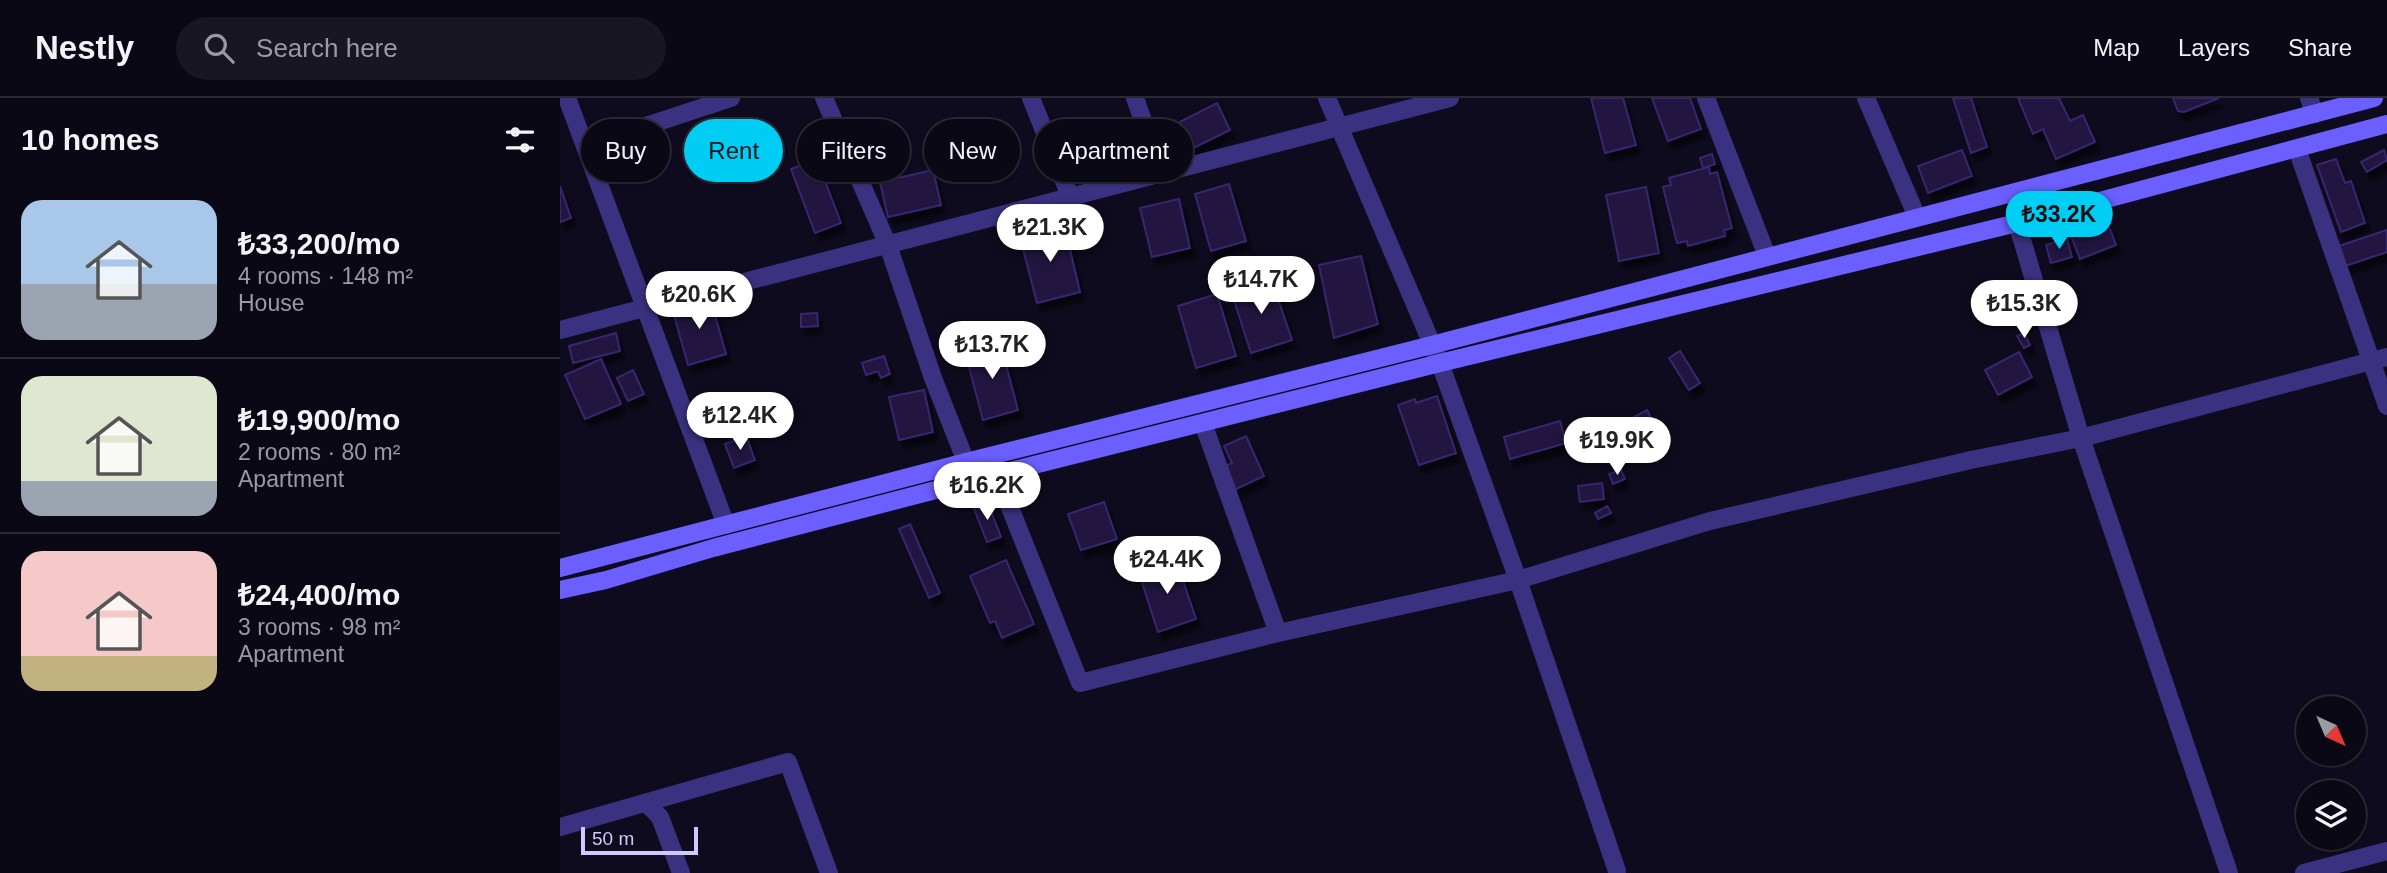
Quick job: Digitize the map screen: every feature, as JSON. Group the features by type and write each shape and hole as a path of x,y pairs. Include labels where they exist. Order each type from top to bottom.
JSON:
{"street":[{"path":"567,98 581,135"},
{"path":"667,119 731,98"},
{"path":"824,98 888,245 933,378 966,462"},
{"path":"1031,98 1070,196"},
{"path":"1135,98 1142,119"},
{"path":"1327,98 1440,363 1518,580 1617,871"},
{"path":"1193,164 1450,98"},
{"path":"1706,98 1767,256"},
{"path":"1866,98 1917,217"},
{"path":"560,568 966,462 1432,345 1917,217 2312,106 2374,98"},
{"path":"560,590 606,580 713,548 1440,363 2017,223 2387,124"},
{"path":"2297,149 2379,359 2387,406"},
{"path":"598,182 726,525"},
{"path":"560,330 1123,182"},
{"path":"2017,223 2081,438 2229,873"},
{"path":"997,475 1080,682 1518,580 1710,521 1971,460 2081,438 2379,359"},
{"path":"1203,424 1278,634"},
{"path":"560,827 788,762 829,873"},
{"path":"647,804 660,817 681,873"},
{"path":"2304,873 2387,851"}],"building":[{"path":"1591,98 1623,98 1636,145 1605,153"},
{"path":"1652,98 1690,98 1701,129 1668,141"},
{"path":"1953,98 1971,98 1987,147 1971,153"},
{"path":"2018,98 2059,98 2070,121 2083,115 2095,142 2056,159 2043,129 2033,134"},
{"path":"2173,98 2219,98 2184,112 2178,111"},
{"path":"1217,103 1230,130 1193,148 1193,119 1186,119"},
{"path":"1962,150 1972,176 1928,193 1918,166"},
{"path":"2384,150 2387,160 2367,172 2361,162"},
{"path":"1712,154 1715,164 1703,168 1700,158"},
{"path":"2336,159 2345,183 2351,181 2365,223 2341,232 2317,165"},
{"path":"797,167 797,182 825,182 841,223 815,233 791,169"},
{"path":"1709,167 1710,174 1717,172 1732,228 1724,230 1725,236 1688,246 1687,241 1677,243 1663,187 1671,185 1669,178"},
{"path":"924,172 924,182 936,182 941,205 888,217 880,182 910,182 910,175"},
{"path":"1229,184 1246,241 1211,251 1195,194"},
{"path":"560,186 571,218 560,222"},
{"path":"1646,187 1659,253 1619,261 1606,195"},
{"path":"1179,199 1190,248 1152,257 1140,208"},
{"path":"1064,224 1080,292 1037,303 1020,237"},
{"path":"2108,224 2116,245 2080,259 2072,238"},
{"path":"2387,230 2387,252 2345,266 2339,246"},
{"path":"2067,239 2072,257 2051,263 2046,245"},
{"path":"1361,256 1378,324 1334,338 1319,265"},
{"path":"1271,278 1292,340 1251,353 1231,291"},
{"path":"1217,294 1236,356 1196,368 1178,306"},
{"path":"710,297 726,354 688,365 672,308"},
{"path":"817,313 818,326 801,327 801,314"},
{"path":"616,333 620,351 573,363 569,346"},
{"path":"2024,333 2030,345 2024,348 2017,336"},
{"path":"1000,342 1018,410 983,420 965,352"},
{"path":"1680,351 1700,383 1689,390 1669,358"},
{"path":"2019,352 2032,377 1998,395 1985,370"},
{"path":"884,356 890,374 881,378 878,371 866,375 862,363"},
{"path":"601,359 621,404 585,419 565,375"},
{"path":"633,370 644,394 628,401 617,378"},
{"path":"924,390 933,432 899,440 889,397"},
{"path":"1437,396 1456,453 1419,465 1398,405"},
{"path":"1647,410 1660,435 1615,459 1602,434"},
{"path":"1560,421 1566,443 1510,459 1504,437"},
{"path":"746,436 755,460 734,468 725,444"},
{"path":"1246,436 1264,476 1234,490 1224,467 1232,463 1224,446"},
{"path":"1621,470 1625,479 1613,484 1609,474"},
{"path":"1602,483 1604,499 1580,502 1578,486"},
{"path":"987,501 1001,537 987,542 973,506"},
{"path":"1104,502 1117,539 1081,550 1068,514"},
{"path":"1607,506 1611,513 1598,519 1595,513"},
{"path":"910,524 940,593 929,598 899,529"},
{"path":"1006,560 1034,624 1002,638 995,621 990,623 970,576"},
{"path":"1176,560 1196,619 1158,632 1139,573"}]}
